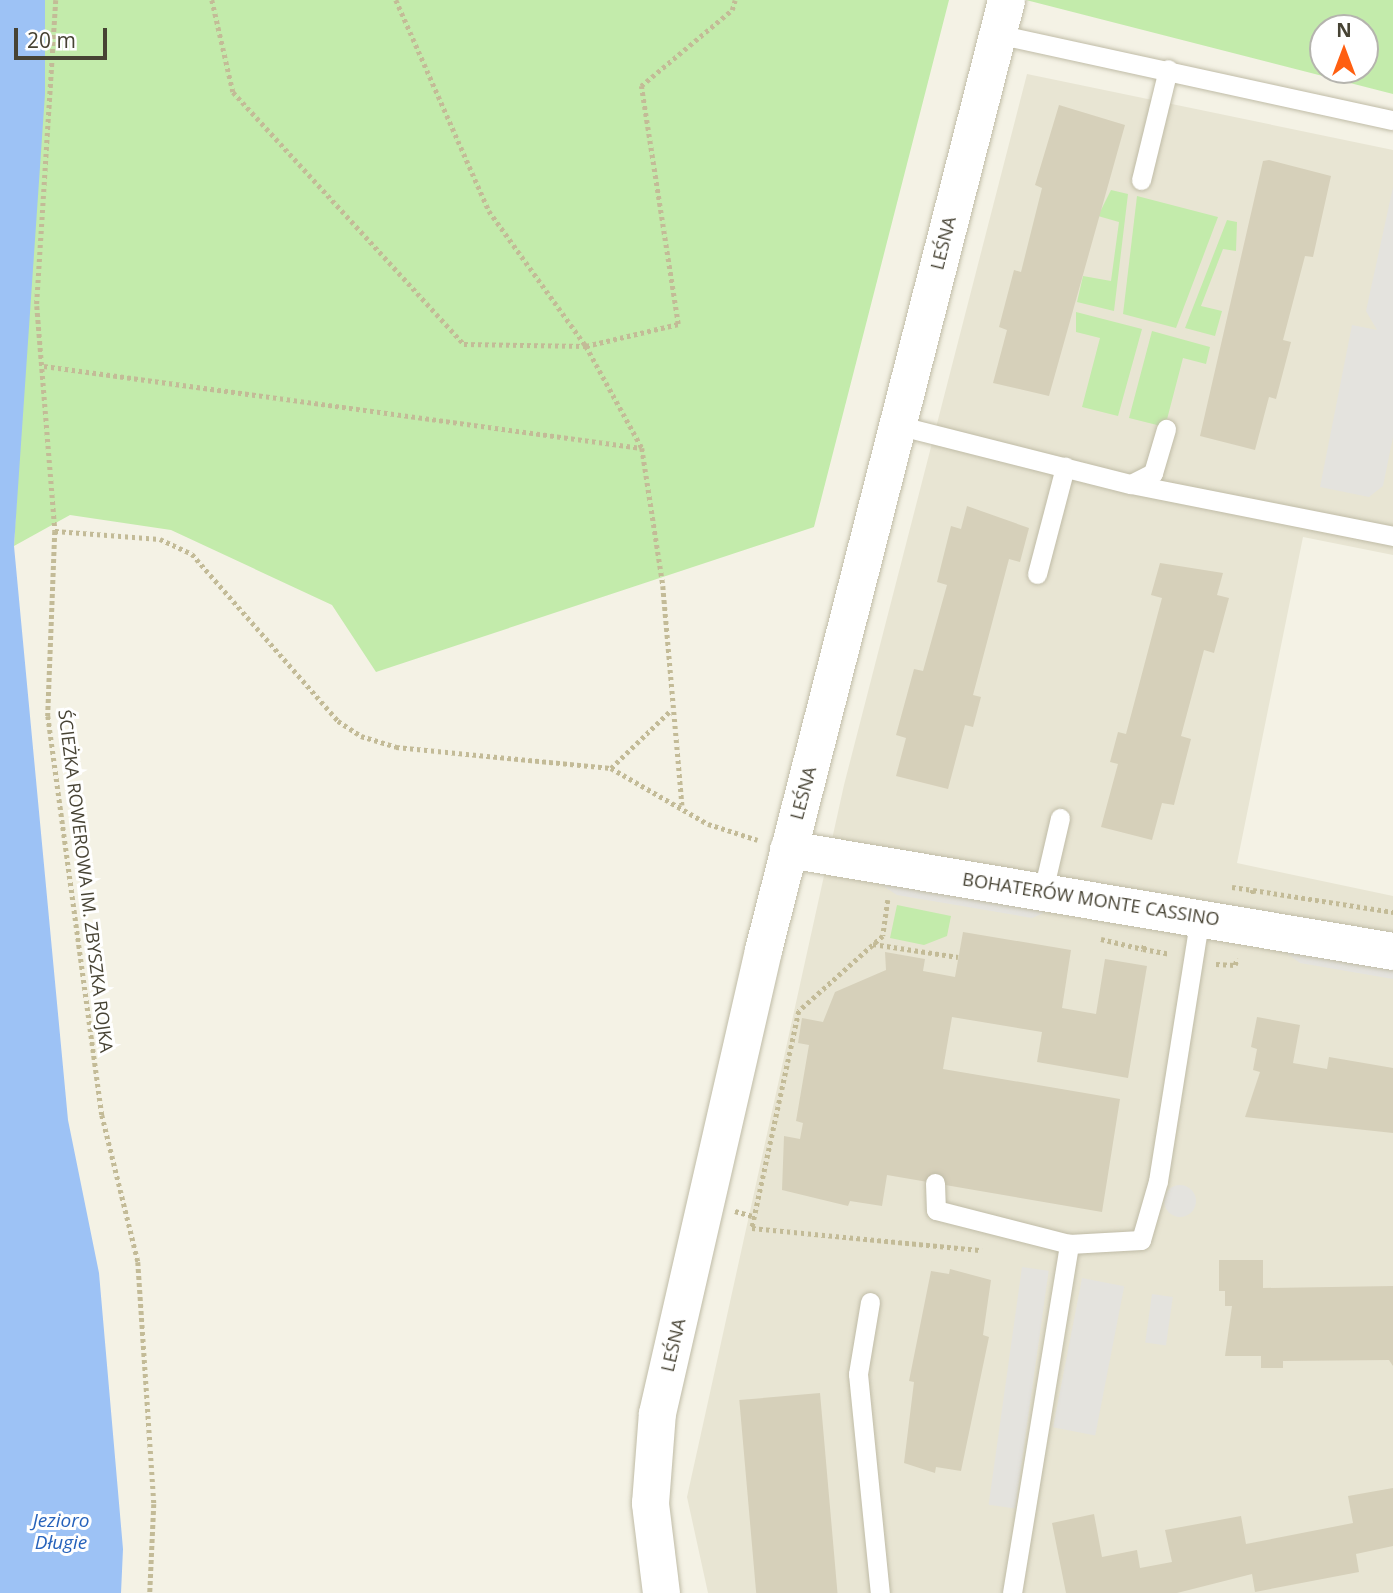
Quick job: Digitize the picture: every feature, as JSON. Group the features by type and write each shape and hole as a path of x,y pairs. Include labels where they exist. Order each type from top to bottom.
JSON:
{"street":[{"name":"LEŚNA","path":"661,1593 650,1450 777,845 897,425 1001,17"},
{"name":"BOHATERÓW MONTE CASSINO","path":"777,845 1393,951"}],"lane":[{"path":"1001,17 1168,69 1393,120"},
{"path":"1141,180 1168,69"},
{"path":"897,425 1131,484 1393,536"},
{"path":"1131,484 1153,472 1166,429"},
{"path":"1037,574 1065,467"},
{"path":"1043,891 1060,818"},
{"path":"935,1183 936,1210 1069,1244 1140,1240 1158,1181 1200,917"},
{"path":"1012,1593 1069,1244"},
{"path":"870,1301 859,1374 880,1593"}],"path":[{"name":"ŚCIEŻKA ROWEROWA IM. ZBYSZKA ROJKA","path":"56,0 37,306 44,366 55,531 48,716 102,1115 138,1262 154,1504 150,1593"},
{"path":"212,0 233,92 464,344 586,346 678,324 641,86 732,10 735,0"},
{"path":"396,0 489,211 586,346 642,448 663,586 670,711 682,805"},
{"path":"44,366 642,448"},
{"path":"55,531 160,539 191,554 338,721 361,736 396,747 611,768 682,805 708,824 777,845"},
{"path":"611,768 670,711"},
{"path":"1253,890 1393,912"},
{"path":"889,898 883,936 799,1011 752,1228 998,1251"},
{"path":"872,944 958,957"}],"shaded area":[{"path":"1027,74 1393,150 1393,555 1303,537 1237,863 1393,896 1393,1593 708,1593 687,1497 844,785"},
{"path":"1393,187 1393,437 1383,486 1369,497 1320,487 1352,325 1377,330 1366,311"},
{"path":"874,880 1053,909 1032,918 897,895"},
{"path":"1278,947 1393,967 1393,979 1300,963"},
{"path":"1180,1185 1191,1190 1196,1201 1191,1212 1180,1217 1169,1212 1164,1201 1169,1190"},
{"path":"1022,1267 1049,1271 1015,1508 989,1505"},
{"path":"1082,1278 1124,1286 1095,1435 1053,1427"},
{"path":"1152,1294 1173,1297 1166,1345 1145,1343"}],"green space":[{"path":"43,0 949,0 814,527 376,672 332,605 171,530 70,515 14,546"},
{"path":"1026,0 1393,0 1393,94 1354,84 1379,84 1379,14 1309,14 1309,72"},
{"path":"1111,190 1128,194 1114,311 1077,302 1083,276 1111,281 1119,222 1098,216"},
{"path":"1137,196 1218,217 1176,328 1123,314"},
{"path":"1227,220 1237,222 1236,251 1223,249 1201,306 1222,311 1215,336 1185,328"},
{"path":"1076,312 1142,329 1118,416 1082,407 1100,338 1076,332"},
{"path":"1152,331 1210,347 1206,364 1183,358 1165,427 1129,418"},
{"path":"897,905 951,916 947,936 924,945 890,938"}],"water":[{"name":"Jezioro Długie","path":"0,0 45,0 45,94 14,546 68,1120 99,1273 123,1549 121,1593 0,1593"}],"building":[{"path":"1059,105 1125,125 1049,396 993,383 1007,330 999,327 1014,270 1021,272 1042,188 1035,185"},
{"path":"1269,160 1331,176 1313,257 1305,256 1283,340 1291,342 1276,399 1269,397 1255,450 1200,436 1263,161"},
{"path":"967,506 1029,528 1020,562 1009,559 973,695 981,697 973,727 965,725 948,789 896,776 906,738 896,735 914,669 923,671 947,585 937,582 951,526 961,529"},
{"path":"1160,563 1223,573 1217,595 1229,598 1214,653 1204,650 1181,736 1191,739 1174,805 1162,803 1152,840 1101,827 1118,764 1110,762 1118,732 1126,734 1162,598 1151,595"},
{"path":"963,932 1071,950 1062,1008 1096,1014 1105,959 1147,966 1128,1078 1037,1062 1042,1032 952,1017 943,1069 1120,1099 1102,1212 887,1175 882,1206 850,1201 848,1206 782,1190 784,1136 800,1139 803,1123 796,1121 809,1045 798,1043 802,1018 823,1022 835,992 886,970 885,952 925,959 923,971 955,977"},
{"path":"1257,1017 1300,1025 1293,1063 1327,1069 1329,1057 1393,1068 1393,1133 1245,1117 1260,1072 1253,1070 1257,1049 1251,1047"},
{"path":"1219,1260 1263,1260 1263,1288 1393,1286 1393,1366 1389,1360 1283,1361 1283,1368 1261,1368 1261,1356 1225,1356 1232,1306 1225,1306 1225,1291 1219,1291"},
{"path":"950,1269 991,1280 983,1335 989,1337 961,1471 936,1467 935,1473 904,1463 914,1382 909,1381 931,1271 949,1274"},
{"path":"820,1393 837,1593 756,1593 739,1400"},
{"path":"1393,1488 1393,1546 1356,1554 1359,1572 1255,1592 1252,1574 1177,1593 1066,1593 1052,1523 1094,1514 1102,1557 1137,1550 1140,1568 1172,1562 1165,1530 1241,1516 1246,1544 1353,1523 1348,1496"}]}
